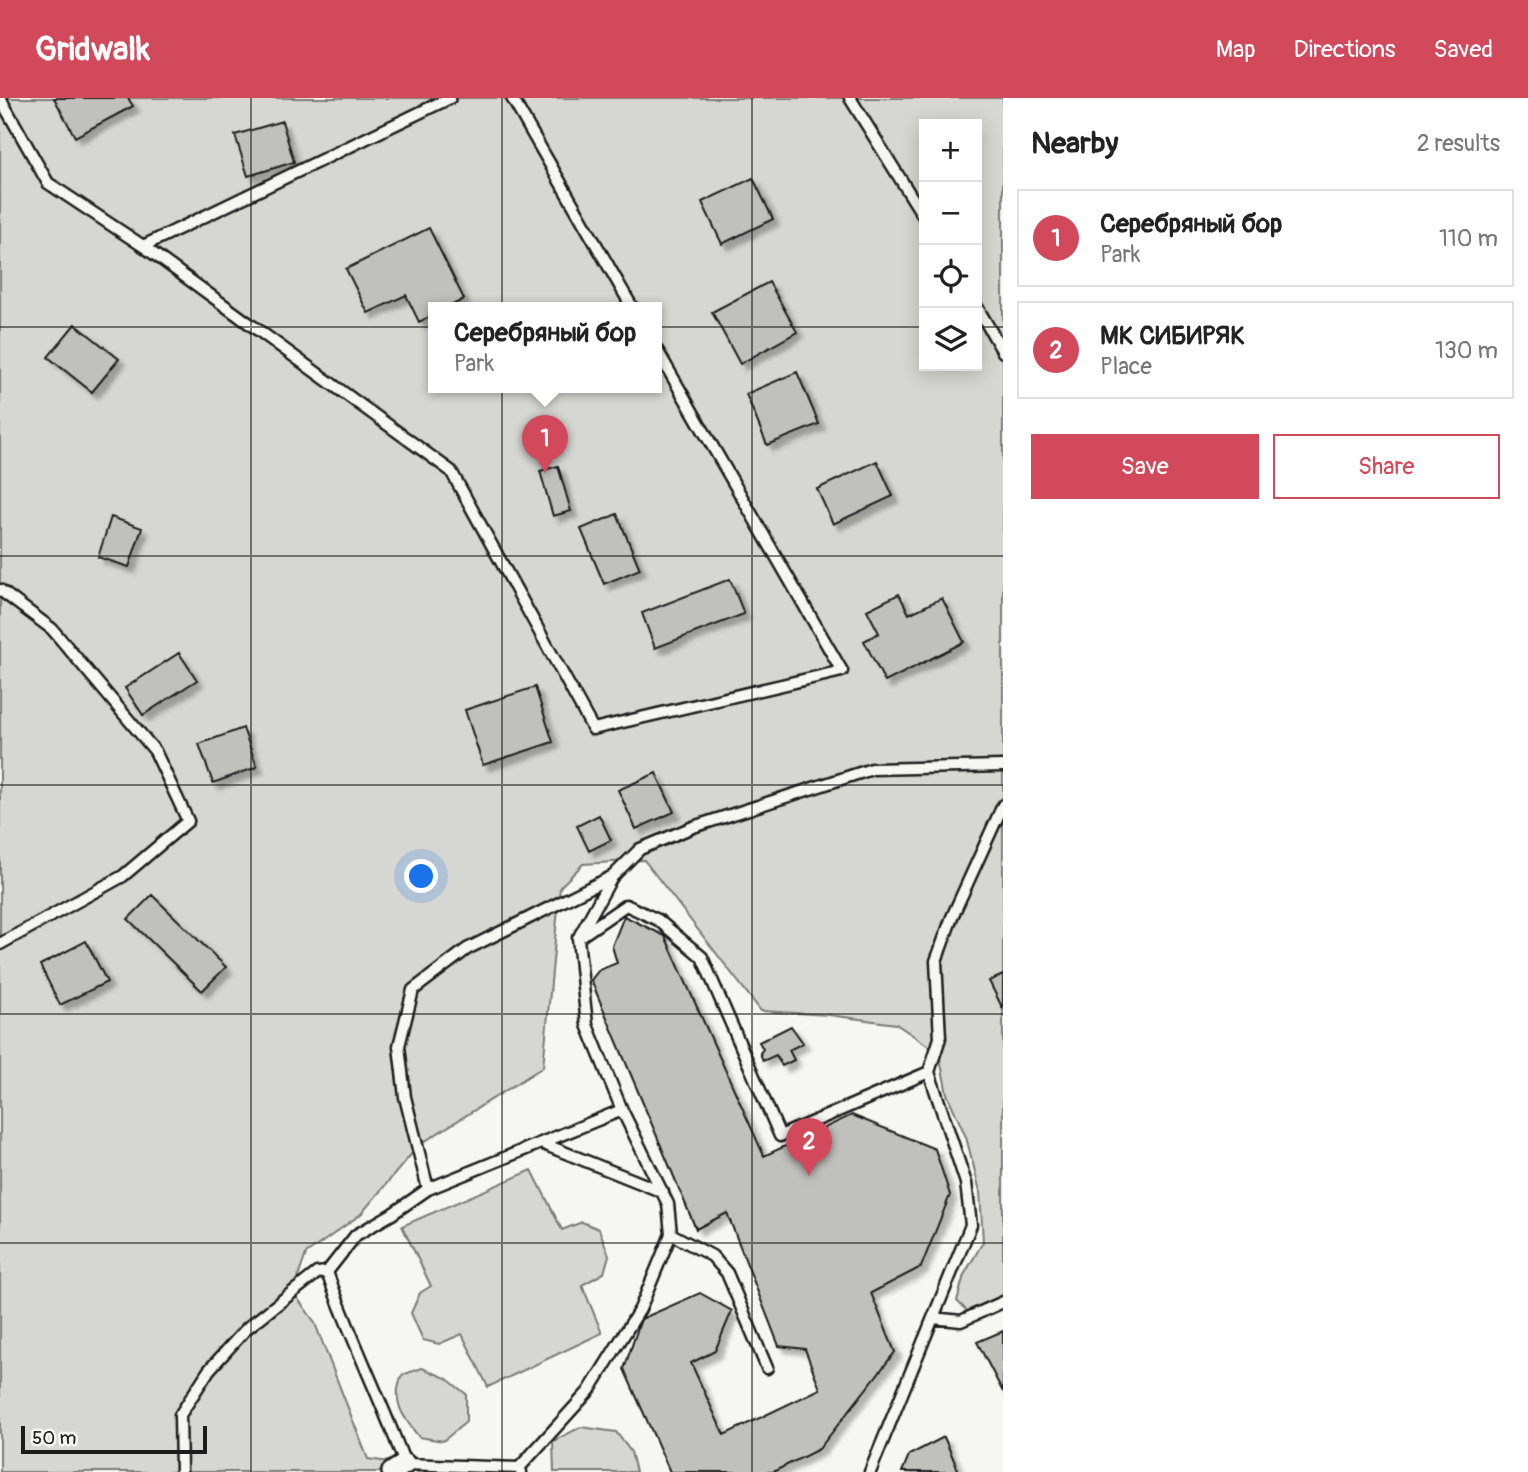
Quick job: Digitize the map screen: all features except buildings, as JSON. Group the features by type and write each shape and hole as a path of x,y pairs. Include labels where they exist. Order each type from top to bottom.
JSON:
{"lane":[{"path":"0,98 48,183 143,246 451,471 593,729 842,670 662,359"},
{"path":"143,246 450,98"},
{"path":"512,98 629,302"},
{"path":"850,98 919,209"},
{"path":"978,308 1003,352"},
{"path":"0,590 52,629 155,751 188,821 123,876 0,944"},
{"path":"327,1272 346,1325 391,1425 398,1468 520,1470 589,1391 640,1309 671,1234 668,1204 622,1110 587,1025 578,938 613,876 640,849 693,827 872,769 1003,766"},
{"path":"870,1472 971,1225 966,1183 929,1072 940,1038 936,961 952,917 1003,805"},
{"path":"428,1189 405,1097 399,1046 413,990 467,949 613,876"},
{"path":"578,938 626,905 657,920 702,957 780,1136 929,1072"},
{"path":"181,1472 180,1415 209,1370 247,1328 317,1273 327,1272 356,1235 393,1214 428,1189 622,1110"},
{"path":"541,1143 663,1192"},
{"path":"671,1234 712,1256 727,1273 767,1368"},
{"path":"933,1318 961,1321 1003,1301"}],"shaded area":[{"path":"0,98 1003,98 1003,1295 967,1311 957,1301 964,1275 983,1242 980,1191 966,1137 947,1094 939,1053 896,1024 829,1015 761,1011 644,860 583,864 560,887 543,1067 419,1145 361,1214 306,1254 293,1292 314,1321 368,1459 461,1472 0,1472"},
{"path":"532,1170 562,1230 582,1222 599,1229 609,1255 604,1273 582,1285 602,1333 488,1387 462,1334 439,1344 423,1340 411,1313 420,1293 431,1286 402,1226"},
{"path":"422,1368 446,1378 466,1394 466,1422 443,1441 419,1437 400,1408 398,1393 402,1375"},
{"path":"581,1427 616,1432 631,1452 636,1472 554,1472 553,1441"}],"place":[{"name":"Серебряный бор","path":"545,473"},
{"name":"МК СИБИРЯК","path":"809,1176"}]}
